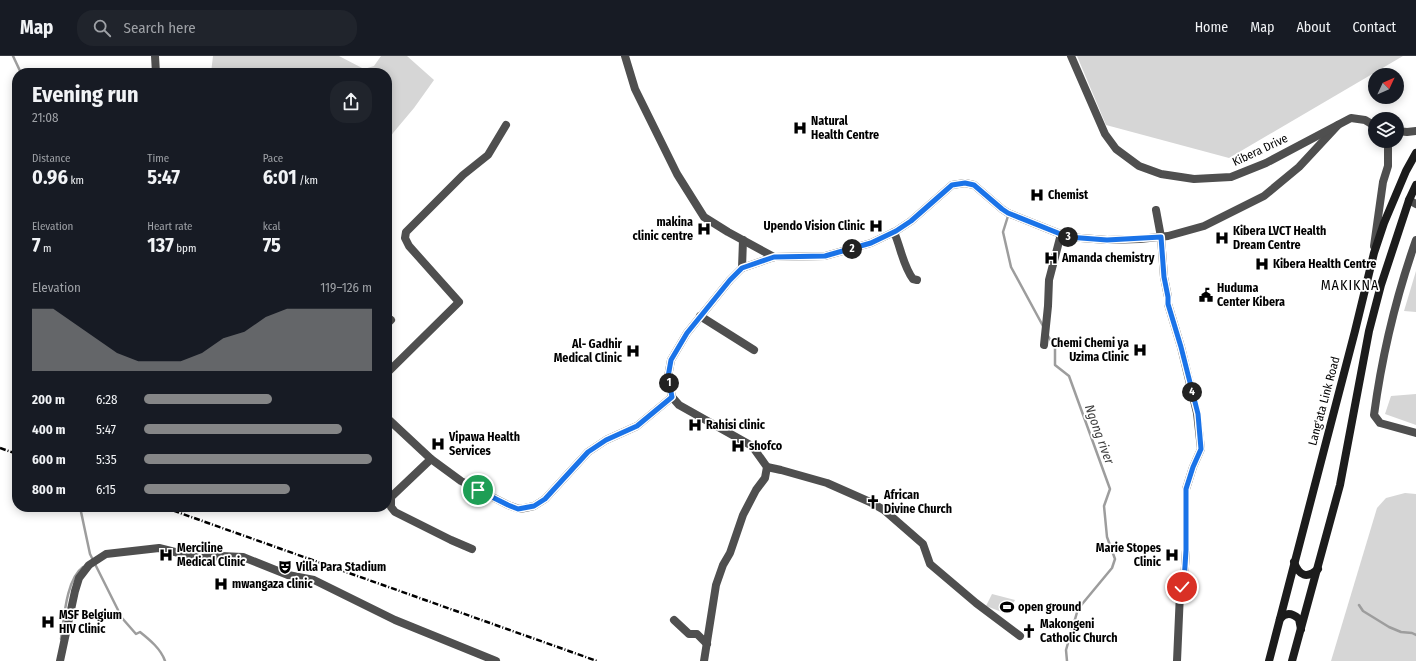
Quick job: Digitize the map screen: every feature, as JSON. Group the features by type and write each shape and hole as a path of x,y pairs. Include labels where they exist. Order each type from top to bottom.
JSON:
{"main road":[{"name":"Lang'ata Link Road","path":"1269,661 1355,331 1374,252 1384,223 1406,171 1416,153"},
{"path":"1292,661 1340,485 1369,331 1381,285 1412,202 1416,185"},
{"path":"1294,562 1299,572 1306,575 1310,575 1318,569"},
{"path":"1280,619 1283,615 1292,614 1298,619 1301,629"}],"street":[{"path":"155,56 156,68"},
{"path":"625,56 635,89 677,174 704,217 774,257"},
{"name":"Kibera Drive","path":"1071,56 1105,134 1116,149 1139,166 1161,174 1194,179 1231,177 1266,163 1350,118 1368,122"},
{"path":"1020,636 976,603 930,564 923,544 884,510 870,502 827,483 767,467 752,446 679,405 672,397 668,377 671,360 687,333 730,280 742,268 774,257 825,256 864,245 894,232 911,221 952,185 965,183 978,187 1008,213 1068,237 1107,240 1161,237 1204,226 1264,196 1299,167 1340,123"},
{"path":"392,369 459,302 409,246 405,238 406,232 463,175 488,155 506,125"},
{"path":"1404,132 1416,131"},
{"path":"1374,252 1383,182 1388,166 1388,148"},
{"path":"1156,210 1161,237 1168,304 1198,414 1201,449 1186,489 1186,550 1184,582 1180,593 1177,661"},
{"path":"894,232 906,267 913,279 917,280"},
{"path":"1044,341 1049,280 1062,234"},
{"path":"742,268 743,240"},
{"path":"1416,240 1405,271 1392,319 1380,375 1374,415 1380,423 1416,433"},
{"path":"700,316 754,350"},
{"path":"392,423 431,459 461,481 518,509 534,506 545,499 588,452 606,440 637,426 672,397"},
{"path":"392,495 431,459"},
{"path":"704,661 716,586 723,565 730,553 743,515 756,490 765,478 767,467"},
{"path":"392,508 395,512 472,549"},
{"path":"60,661 79,578 92,563 106,554 158,548 199,558 243,556 288,575 314,580 395,620 496,661"},
{"path":"674,620 689,634 697,634 707,644"}],"shaded area":[{"path":"213,56 339,56 362,68 212,68"},
{"path":"381,56 407,56 434,80 414,108 392,135 392,68 367,68 374,66"},
{"path":"1077,56 1403,56 1383,68 1368,68 1368,77 1229,158 1106,125"},
{"path":"1416,271 1416,312 1404,311"},
{"path":"1416,394 1416,425 1385,414 1391,396"},
{"path":"1405,493 1416,494 1416,661 1331,661 1377,508 1386,498"},
{"path":"992,594 1015,600 1007,614 986,606"}],"waterway":[{"path":"13,56 19,68"},
{"name":"Ngong river","path":"1008,216 1003,232 1011,267 1043,326"},
{"name":"Ngong river","path":"1047,334 1055,348 1055,365 1069,376 1110,489 1104,506 1107,537 1115,559 1112,568 1078,609 1066,650 1067,661"},
{"path":"81,512 90,554 122,618 136,634 140,632 148,638 161,653 165,661"},
{"path":"61,639 69,590 77,573 83,567"},
{"path":"1359,605 1363,611 1389,627 1401,632 1416,635"}],"railway":[{"path":"0,448 12,452"},
{"path":"177,512 597,661"}],"place":[{"name":"Natural Health Centre","path":"800,128"},
{"name":"Chemist","path":"1037,195"},
{"name":"Upendo Vision Clinic","path":"876,226"},
{"name":"makina clinic centre","path":"704,229"},
{"name":"Kibera LVCT Health Dream Centre","path":"1222,238"},
{"name":"Amanda chemistry","path":"1051,258"},
{"name":"Kibera Health Centre","path":"1262,264"},
{"name":"Huduma Center Kibera","path":"1206,295"},
{"name":"Chemi Chemi ya Uzima Clinic","path":"1140,350"},
{"name":"Al- Gadhir Medical Clinic","path":"633,351"},
{"name":"Rahisi clinic","path":"695,425"},
{"name":"Vipawa Health Services","path":"438,444"},
{"name":"shofco","path":"738,446"},
{"name":"African Divine Church","path":"873,502"},
{"name":"Merciline Medical Clinic","path":"166,555"},
{"name":"Marie Stopes Clinic","path":"1172,555"},
{"name":"Villa Para Stadium","path":"285,567"},
{"name":"mwangaza clinic","path":"221,584"},
{"name":"open ground","path":"1007,607"},
{"name":"MSF Belgium HIV Clinic","path":"48,622"},
{"name":"Makongeni Catholic Church","path":"1029,631"}],"district":[{"name":"MAKIKNA","path":"1350,285"}],"route":[{"path":"478,490 518,509 534,506 545,499 588,452 606,440 637,426 672,397 668,377 671,360 687,333 730,280 742,268 774,257 825,256 871,243 896,231 911,221 952,185 965,183 978,187 1008,213 1068,237 1107,240 1161,237 1161,249 1168,304 1181,347 1198,414 1201,449 1186,489 1186,550 1184,582 1182,587"}]}
